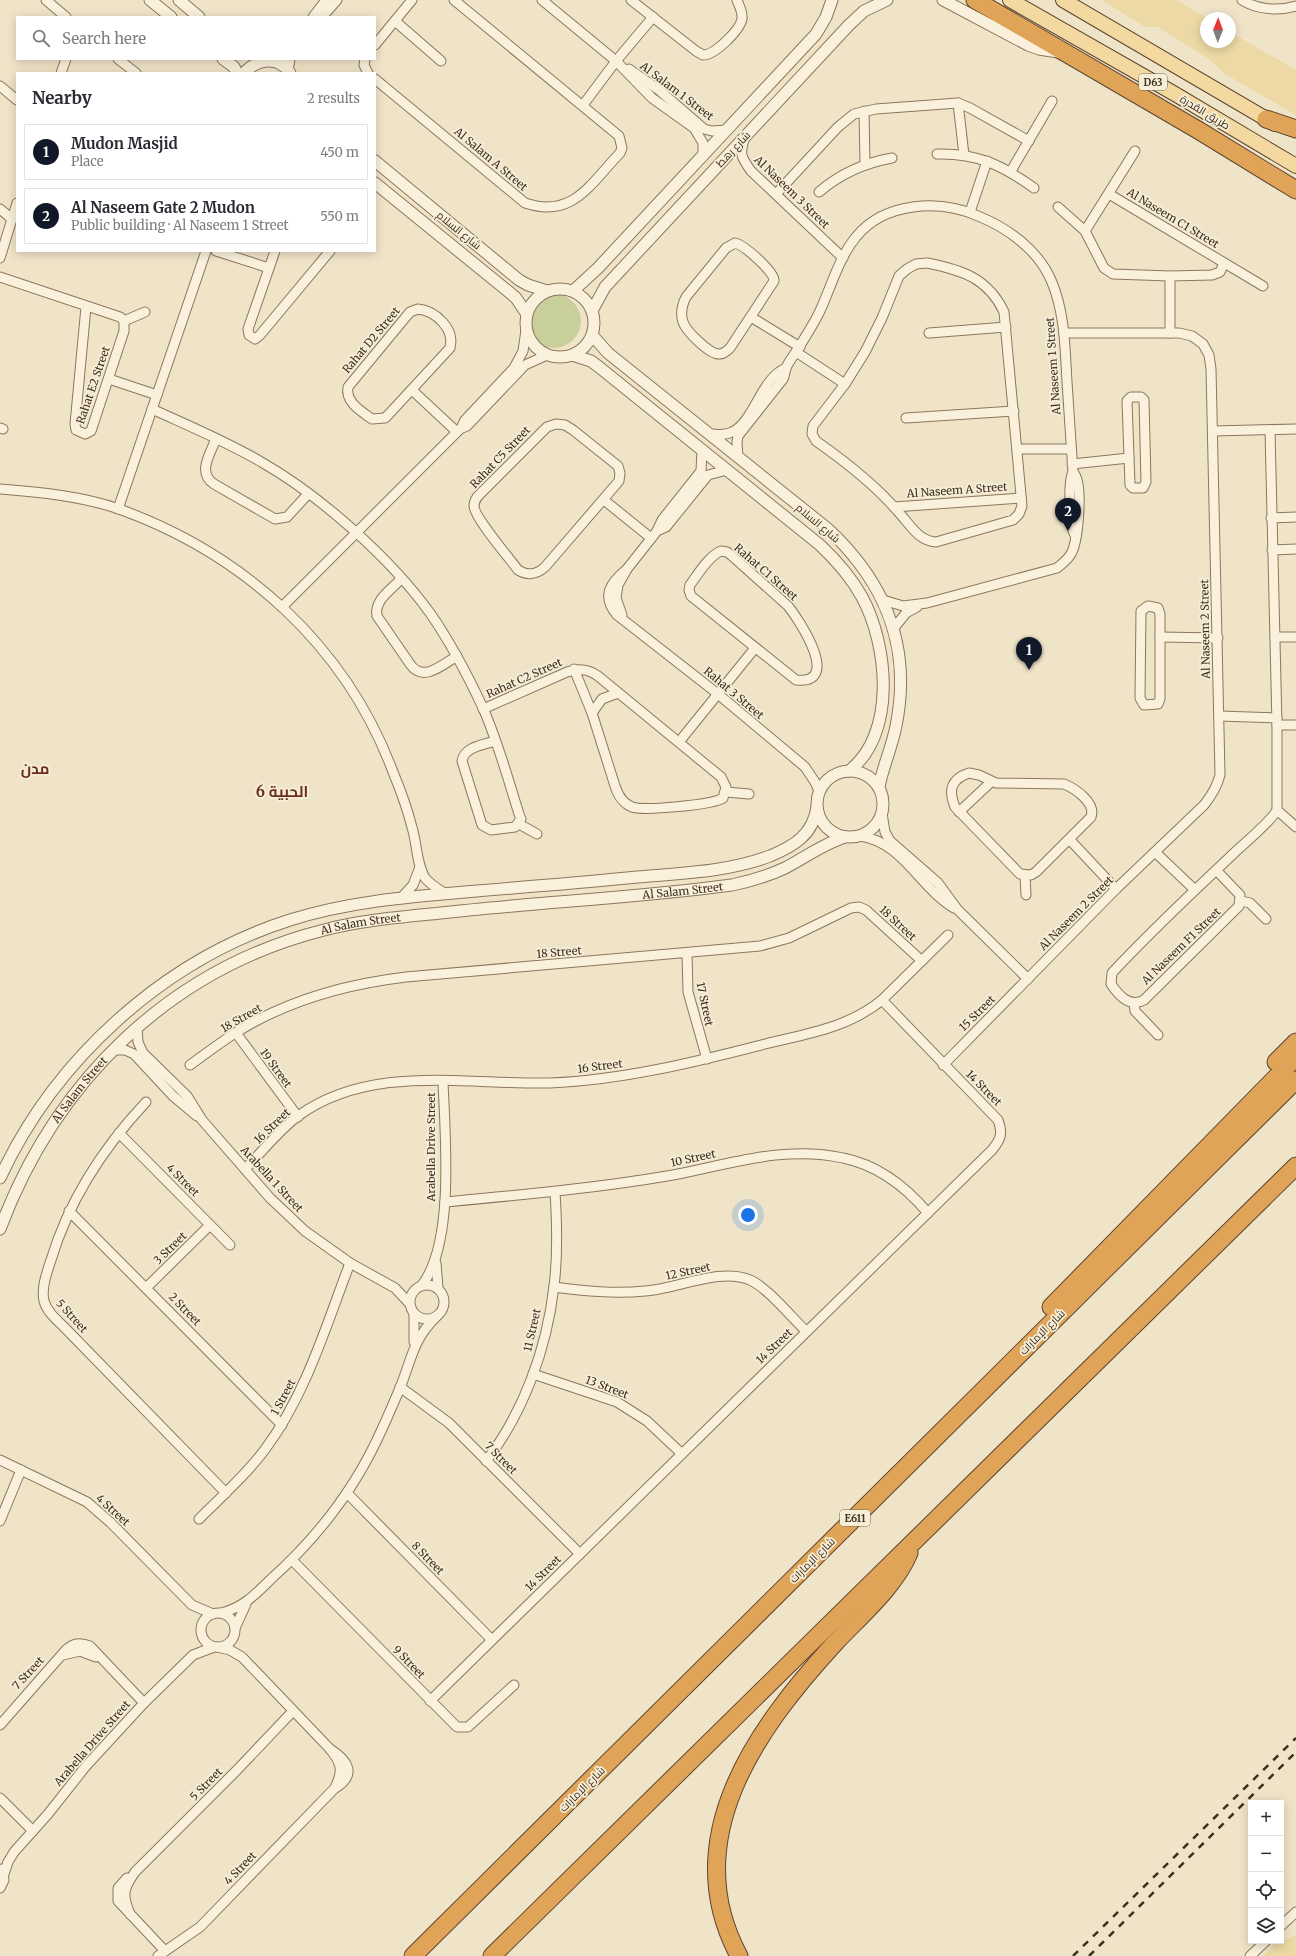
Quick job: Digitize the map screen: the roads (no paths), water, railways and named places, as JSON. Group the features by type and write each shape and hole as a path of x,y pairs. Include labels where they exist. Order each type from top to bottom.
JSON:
{"highway":[{"path":"975,0 1067,53 1296,190"},
{"path":"1266,119 1296,129"},
{"path":"1133,1224 1167,1181 1213,1128 1296,1042"},
{"path":"851,1522 888,1475 923,1437 1296,1057"},
{"name":"شارع الإمارات","path":"414,1956 1296,1080"},
{"path":"492,1956 1296,1166"},
{"path":"739,1956 721,1910 716,1869 720,1828 734,1788 756,1745 778,1709 801,1680 896,1576 906,1560 913,1542"}],"main road":[{"name":"طريق القدرة","path":"1010,0 1296,166"},
{"name":"D63","path":"1063,0 1296,137"}],"street":[{"path":"46,0 65,16"},
{"path":"150,0 170,16"},
{"path":"179,0 198,16"},
{"path":"314,16 326,0"},
{"path":"323,16 337,0"},
{"path":"376,44 412,0"},
{"name":"Al Salam A Street","path":"376,80 520,199 536,207 560,207 570,203 579,196 620,153 622,148 619,136 454,0"},
{"name":"Al Salam 1 Street","path":"542,0 616,61 659,90 704,129 712,131 727,130"},
{"path":"631,0 699,54 708,55 715,52 740,24 741,11 737,0"},
{"name":"شارع رهط","path":"573,291 598,268 816,34 826,17 832,0"},
{"name":"شارع رهط","path":"592,311 605,287 849,25 864,11 887,0"},
{"path":"943,0 1028,45 1050,51 1067,53"},
{"path":"1243,0 1267,6 1296,4"},
{"path":"583,105 616,61 653,17"},
{"path":"395,20 442,61"},
{"path":"61,72 66,60"},
{"path":"119,60 135,72"},
{"path":"224,60 236,72"},
{"path":"245,72 250,66 262,60 274,61 282,65 289,72"},
{"path":"289,72 290,60"},
{"path":"365,60 364,65 368,72"},
{"name":"Al Salam 1 Street","path":"616,61 652,98 694,128 701,137 703,154"},
{"path":"0,86 16,99"},
{"path":"652,98 659,90"},
{"path":"1011,171 1052,101"},
{"path":"776,194 846,120 864,111 958,103 1029,141"},
{"path":"958,103 964,155"},
{"path":"864,111 865,164"},
{"name":"Al Naseem 3 Street","path":"746,135 741,153 743,160 751,171 843,258"},
{"name":"Al Naseem C1 Street","path":"1085,231 1136,151"},
{"path":"937,154 964,155 987,161 1011,171 1034,188"},
{"path":"819,192 841,176 865,164 892,158"},
{"path":"970,212 987,161"},
{"name":"شارع السلام","path":"376,162 519,280 528,286 547,291"},
{"name":"شارع السلام","path":"376,185 509,292 516,298 526,313"},
{"name":"Al Naseem C1 Street","path":"1109,194 1263,286"},
{"name":"Al Naseem 1 Street","path":"738,458 738,436 771,387 783,379 786,368 818,315 843,258 855,238 868,224 883,215 918,206 941,206 970,212 994,222 1017,237 1036,257 1051,280 1060,308 1064,333 1071,448 1073,468 1077,478 1074,499 1078,527 1072,554 1057,568 927,603 903,606 883,600"},
{"path":"0,258 16,207"},
{"name":"Al Naseem C1 Street","path":"1058,207 1085,231 1104,268 1108,272 1118,275 1215,275 1220,272 1224,263"},
{"path":"0,209 12,219"},
{"path":"735,243 744,247 773,274 774,277 774,281 751,317 730,348 720,354 709,350 688,331 682,319 682,306 686,297 726,248 735,243"},
{"path":"118,509 206,252"},
{"path":"219,252 269,268"},
{"path":"275,252 248,332 251,338 255,339 260,335 329,252"},
{"name":"Al Naseem A Street","path":"927,263 937,265 971,277 985,285 997,297 1004,312 1006,327 1022,498 1022,506 1019,514 1014,520 936,542 924,540 894,507 850,466 816,441 812,434 813,426 845,384 874,335 899,276 916,264 927,263"},
{"path":"1170,276 1170,333"},
{"path":"0,277 86,307 120,317 124,321 146,312"},
{"path":"489,399 514,368 520,358 525,344 526,313 534,300 547,291 564,289 573,291 587,303 594,318 592,334 588,343 581,350 572,355 555,357 547,355 533,345 526,330"},
{"name":"Rahat E2 Street","path":"86,307 75,424 78,433 85,434 91,431 124,331 124,321"},
{"name":"Rahat D2 Street","path":"418,309 426,310 445,325 450,332 452,340 450,348 412,390 385,418 378,419 372,418 358,408 349,400 346,393 348,387 410,312 418,309"},
{"path":"751,317 798,349 845,384"},
{"path":"930,333 1006,327"},
{"name":"Al Naseem 2 Street","path":"1028,979 1116,889 1212,796 1217,786 1220,764 1213,431 1209,355 1203,344 1192,336 1170,333 1064,333"},
{"name":"شارع السلام","path":"592,334 608,353 828,529 844,544 859,562 883,600 894,628 900,667 899,706 892,745 879,787"},
{"path":"282,607 459,430 465,420 525,365 547,355"},
{"name":"شارع السلام","path":"572,355 599,367 820,545 837,561 859,592 872,620 882,662 883,702 874,740 862,759 849,771"},
{"path":"109,379 157,395"},
{"path":"412,390 459,430"},
{"path":"1131,397 1141,397 1144,400 1145,427 1146,485 1143,488 1133,488 1130,485 1129,458 1127,401 1131,397"},
{"name":"Al Naseem 1 Street","path":"710,434 725,434 737,429 758,405"},
{"path":"152,409 264,463 308,494 356,532 402,579 431,614 457,656 483,709 495,741 521,819 519,824 515,827 491,830 482,825 463,766 463,756 466,752 495,741"},
{"path":"906,418 1014,411"},
{"name":"Rahat C5 Street","path":"556,424 565,425 573,430 618,466 620,473 619,481 604,500 545,567 539,572 532,574 524,574 518,570 478,517 474,506 475,500 479,495 547,427 556,424"},
{"path":"1213,431 1296,429"},
{"path":"1158,1035 1135,1011 1134,1003 1128,1002 1114,989 1110,979 1112,974 1195,890 1275,814 1277,810 1277,721 1270,430"},
{"path":"216,439 205,466 206,477 214,484 275,519 287,517 308,494"},
{"path":"1017,449 1071,448"},
{"name":"Rahat 3 Street","path":"702,450 701,471 690,491 675,510 660,523 654,534 627,569 612,583 609,591 609,600 612,608 625,621 718,694 805,767 819,791"},
{"path":"1073,468 1129,458"},
{"name":"Rahat 3 Street","path":"690,491 708,475 727,470"},
{"path":"0,489 31,491 78,499 118,509 168,529 211,552 250,579 282,607 313,639 332,662 374,728 391,765 406,805 414,832 420,867 430,883 446,894"},
{"name":"Al Naseem A Street","path":"894,507 1022,498"},
{"path":"604,500 654,534"},
{"path":"1271,518 1296,517"},
{"path":"1272,550 1296,549"},
{"name":"Rahat C1 Street","path":"727,552 788,606 802,624 818,663 817,671 812,678 804,681 796,680 755,648 691,596 689,590 690,585 716,553 727,552"},
{"path":"402,579 381,599 376,610 377,616 414,670 420,673 426,673 457,656"},
{"name":"Al Naseem 1 Street","path":"894,628 906,612 927,603"},
{"path":"1145,606 1155,606 1160,611 1160,637 1160,702 1156,705 1144,704 1140,698 1141,611 1145,606"},
{"path":"1160,637 1218,638"},
{"path":"1275,637 1296,637"},
{"path":"679,742 755,648"},
{"name":"Rahat C2 Street","path":"483,709 574,670 581,669 592,672 721,777 726,787 726,792 723,798 712,802 649,809 631,806 618,794 592,713 574,670"},
{"path":"592,713 602,699 618,693"},
{"path":"1219,716 1277,721 1296,725"},
{"path":"932,883 894,850 880,841 860,836 845,837 835,834 826,827 820,818 817,807 819,791 829,778 842,772 849,771 866,775 879,787 882,796 882,813 885,832 890,841 932,883 943,900 957,909 1028,979"},
{"path":"969,773 979,775 991,782 1064,784 1072,787 1089,803 1093,812 1089,820 1036,872 1025,876 1015,870 959,812 953,801 951,793 953,783 960,776 969,773"},
{"path":"959,812 991,782"},
{"path":"726,792 749,794"},
{"name":"Al Salam Street","path":"0,1178 27,1129 66,1074 92,1044 128,1011 165,983 204,959 245,938 288,921 353,905 401,898 618,879 733,866 770,855 797,842 805,836 811,828 817,807"},
{"path":"1277,810 1296,827"},
{"path":"860,836 874,827 882,813"},
{"path":"519,824 537,834"},
{"name":"Al Salam Street","path":"0,1229 24,1173 46,1132 77,1088 99,1063 137,1028 175,998 210,976 246,957 284,942 324,930 364,922 480,908 732,885 770,875 785,868 825,844 845,837"},
{"path":"1070,840 1116,889"},
{"path":"1155,852 1195,890"},
{"path":"401,898 413,885 420,867"},
{"path":"1216,870 1240,895 1241,901 1250,903 1266,919"},
{"path":"1025,876 1026,895"},
{"name":"Al Naseem F1 Street","path":"1134,1003 1144,1000 1235,910 1241,901"},
{"name":"18 Street","path":"190,1065 236,1033 288,1007 318,995 349,986 381,980 687,954 760,946 775,943 851,908 859,907 870,913 922,961"},
{"name":"16 Street","path":"245,1169 298,1116 324,1101 353,1090 383,1083 550,1083 639,1073 707,1059 844,1023 864,1014 882,1000 948,935"},
{"name":"17 Street","path":"687,954 688,992 707,1059"},
{"name":"15 Street","path":"943,1065 1028,979"},
{"name":"14 Street","path":"430,1701 681,1453 928,1213 992,1150 999,1141 1002,1131 998,1120 943,1065 882,1000"},
{"name":"Arabella 1 Street","path":"137,1028 138,1042 142,1053 180,1089 202,1120 270,1198 301,1228 350,1263 391,1285 409,1302 414,1313 414,1346"},
{"name":"19 Street","path":"236,1033 298,1116"},
{"name":"Arabella 1 Street","path":"113,1050 125,1050 134,1054 173,1096 202,1120"},
{"name":"Arabella Drive Street","path":"436,1259 445,1202 446,1166 443,1082"},
{"path":"173,1096 180,1089"},
{"name":"5 Street","path":"146,1102 119,1133 89,1174 69,1211 54,1248 44,1284 44,1302 48,1310 226,1493"},
{"name":"4 Street","path":"119,1133 230,1245"},
{"name":"10 Street","path":"445,1202 556,1192 673,1174 743,1159 796,1154 821,1155 852,1161 867,1166 888,1176 916,1198 928,1213"},
{"name":"11 Street","path":"486,1461 511,1425 533,1374 542,1346 554,1287 557,1235 556,1192"},
{"name":"2 Street","path":"69,1211 147,1287 282,1424"},
{"name":"3 Street","path":"147,1287 210,1225"},
{"path":"409,1302 412,1292 430,1273 436,1259"},
{"path":"193,1655 205,1619 217,1614 234,1610 246,1604 292,1560 326,1522 347,1493 373,1447 400,1388 414,1346 424,1329 442,1310 444,1302 443,1295 438,1288 436,1259"},
{"name":"1 Street","path":"199,1519 226,1493 261,1454 282,1424 308,1375 350,1263"},
{"name":"12 Street","path":"554,1287 588,1292 618,1293 647,1291 726,1275 739,1276 752,1280 762,1288 806,1331"},
{"name":"Arabella 1 Street","path":"391,1285 404,1288 433,1285 438,1288"},
{"path":"414,1313 425,1319 437,1316"},
{"name":"13 Street","path":"533,1374 617,1402 634,1411 647,1421 681,1453"},
{"name":"7 Street","path":"400,1388 449,1424 580,1554"},
{"name":"4 Street","path":"0,1460 71,1494 99,1512 192,1605"},
{"path":"0,1521 21,1470"},
{"name":"8 Street","path":"347,1493 492,1640"},
{"name":"9 Street","path":"292,1560 457,1727 468,1727 514,1685"},
{"path":"193,1655 232,1641 235,1629 246,1604"},
{"path":"192,1605 230,1618 235,1629 237,1644 242,1657"},
{"path":"192,1605 201,1632 208,1644 230,1650 242,1657"},
{"name":"7 Street","path":"0,1725 19,1701 60,1657 80,1651 87,1652 101,1660 144,1703"},
{"name":"Arabella Drive Street","path":"14,1852 86,1766 144,1703 193,1655"},
{"name":"4 Street","path":"161,1953 200,1927 346,1779 348,1770 342,1757 330,1749 242,1657"},
{"name":"5 Street","path":"161,1953 118,1901 118,1888 121,1882 135,1872 237,1770 293,1711"},
{"path":"0,1798 33,1831"},
{"path":"0,1858 14,1852"},
{"path":"0,1888 4,1880 2,1869 14,1852"},
{"path":"1284,1923 1296,1912"},
{"path":"1250,1956 1263,1944"}],"railway":[{"path":"1073,1956 1296,1738"},
{"path":"1089,1956 1296,1752"}],"place":[{"name":"Al Naseem Gate 2 Mudon","path":"1068,531"},
{"name":"Mudon Masjid","path":"1029,670"}],"district":[{"name":"مدن","path":"35,769"},
{"name":"الحبية 6","path":"282,792"}]}
